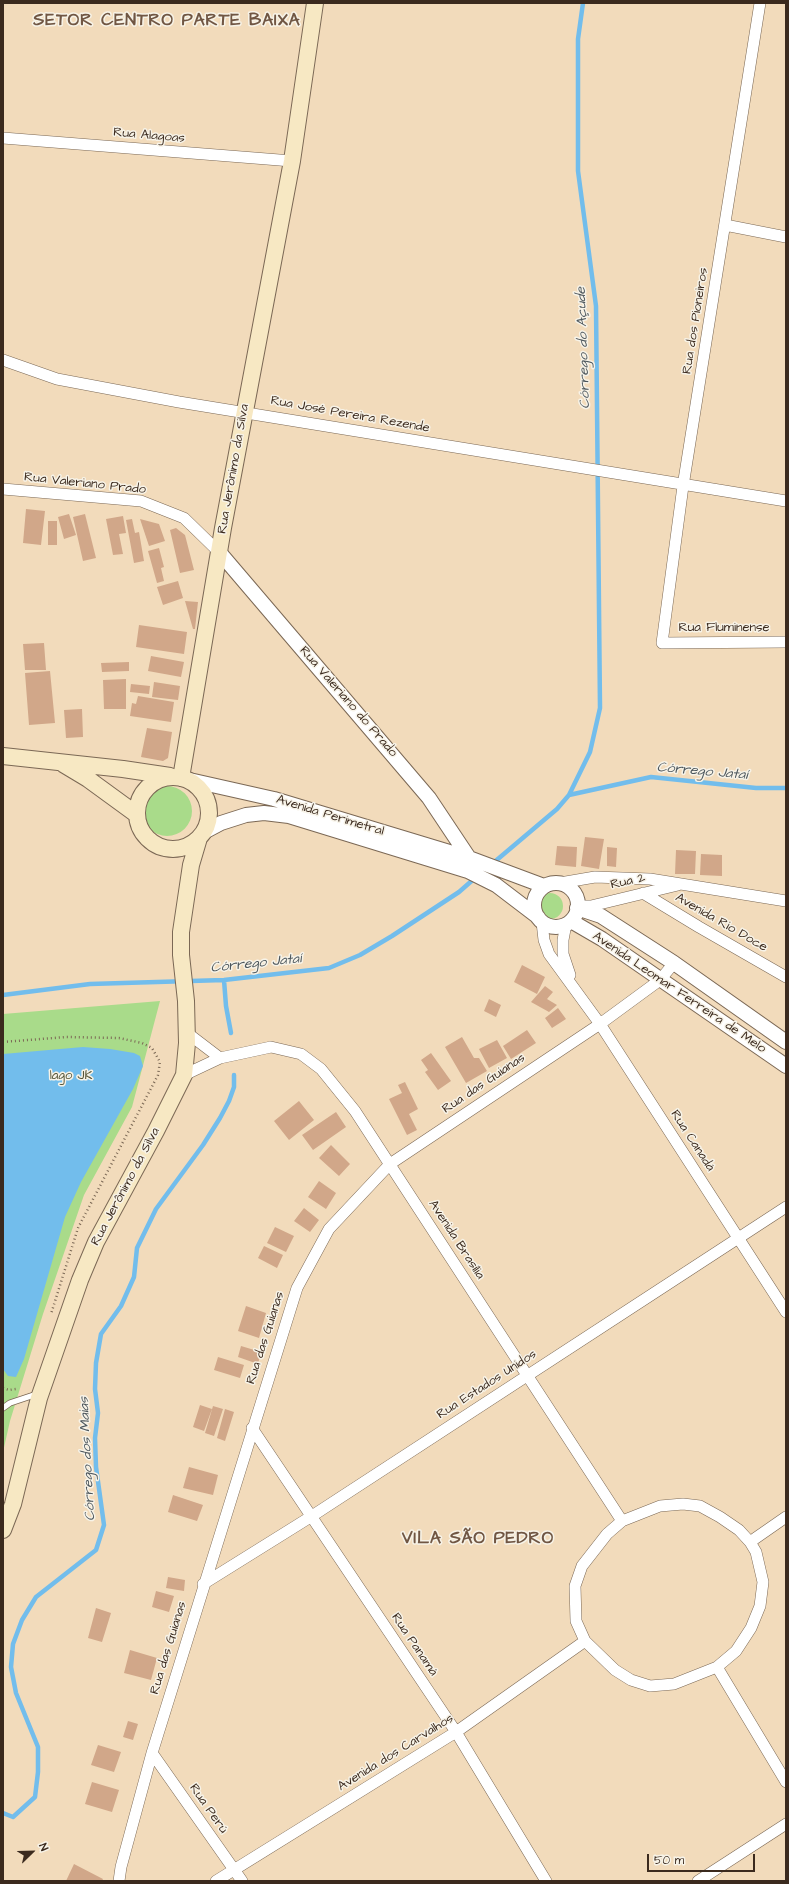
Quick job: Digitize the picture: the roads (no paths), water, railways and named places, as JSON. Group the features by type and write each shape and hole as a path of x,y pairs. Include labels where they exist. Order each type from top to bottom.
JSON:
{"main road":[{"name":"Rua Jerônimo da Silva","path":"179,778 292,161 316,3"},
{"name":"Avenida Perimetral","path":"3,756 179,778"},
{"name":"Avenida Perimetral","path":"58,762 88,779 136,814"},
{"path":"179,778 195,784 203,793 208,803 209,814 202,835 191,844 181,848 171,849 160,847 151,842 138,825 136,814 138,803 142,793 150,784 160,779 179,778"},
{"name":"Rua Jerônimo da Silva","path":"3,1530 13,1504 41,1393 80,1280 96,1242 156,1131 184,1075 187,1058 186,1001 180,955 185,898 191,865 202,835"}],"street":[{"name":"Rua dos Pioneiros","path":"662,643 683,486 760,3"},
{"name":"Rua Alagoas","path":"3,138 292,161"},
{"path":"725,225 786,237"},
{"name":"Rua José Pereira Rezende","path":"3,360 57,379 180,402 683,486"},
{"path":"683,486 786,501"},
{"name":"Rua Valeriano Prado","path":"3,489 141,501 184,518 220,553"},
{"name":"Rua Valeriano do Prado","path":"220,553 429,798 472,859"},
{"name":"Rua Fluminense","path":"662,643 786,642"},
{"name":"Avenida Perimetral","path":"179,778 274,799 481,877 510,895 540,919"},
{"name":"Avenida Perimetral","path":"202,835 221,823 246,815 264,813 289,816 472,859 516,877 544,886"},
{"path":"560,884 595,877 650,878 786,901"},
{"path":"554,883 560,884 571,890 577,901 573,915 553,927 540,919 534,904 538,891 544,886 554,883"},
{"name":"Rua 2","path":"573,915 590,906 684,884"},
{"name":"Avenida Rio Doce","path":"643,893 698,928 786,977"},
{"name":"Avenida Leomar Ferreira de Melo","path":"573,915 601,916 674,963 786,1042"},
{"name":"Avenida Leomar Ferreira de Melo","path":"573,915 602,939 786,1066"},
{"name":"Rua Canadá","path":"573,915 563,940 564,954 573,985"},
{"name":"Rua Canadá","path":"540,919 544,940 549,954 600,1024 786,1312"},
{"name":"Rua das Guianas","path":"119,1881 121,1867 152,1753 203,1584 297,1288 330,1229 390,1164 600,1024 660,980 674,963"},
{"path":"186,1032 220,1058"},
{"name":"Avenida Brasília","path":"184,1075 220,1058 271,1047 301,1054 321,1069 355,1110 622,1521"},
{"name":"Rua Estados Unidos","path":"203,1584 312,1516 786,1207"},
{"name":"Rua Panamá","path":"252,1428 456,1732 546,1881"},
{"path":"683,1504 700,1506 733,1526 750,1542 756,1552 763,1582 760,1606 751,1628 736,1651 717,1667 674,1684 650,1686 631,1680 615,1670 585,1641 576,1621 575,1586 582,1566 607,1534 622,1521 660,1506 683,1504"},
{"path":"750,1542 786,1517"},
{"name":"Avenida dos Carvalhos","path":"216,1881 456,1732 585,1641"},
{"path":"717,1667 786,1782"},
{"name":"Rua Perú","path":"152,1753 242,1881"},
{"path":"698,1881 786,1824"}],"lane":[{"path":"3,1408 10,1403 41,1393"}],"water":[{"name":"lago JK","path":"83,1047 134,1053 140,1056 143,1066 133,1089 81,1182 65,1217 24,1359 16,1377 8,1376 3,1369 3,1054"}],"waterway":[{"name":"Córrego do Açude","path":"492,864 557,809 569,795 590,752 600,708 596,306 578,171 578,39 583,3"},
{"name":"Córrego Jataí","path":"569,795 651,777 756,788 786,788"},
{"name":"Córrego Jataí","path":"3,995 90,984 224,980 329,968 360,955 392,936 459,892 475,878"},
{"name":"Córrego dos Maias","path":"224,980 226,1006 231,1033"},
{"name":"Córrego dos Maias","path":"3,1813 13,1817 35,1797 38,1772 38,1747 16,1693 11,1667 13,1644 22,1620 36,1597 96,1550 104,1525 96,1467 95,1438 98,1413 95,1389 96,1363 101,1334 121,1306 134,1277 137,1248 156,1209 203,1145 220,1118 229,1101 234,1087 234,1075"}],"district":[{"name":"SETOR CENTRO PARTE BAIXA","path":"167,21"},
{"name":"VILA SÃO PEDRO","path":"478,1539"}]}
